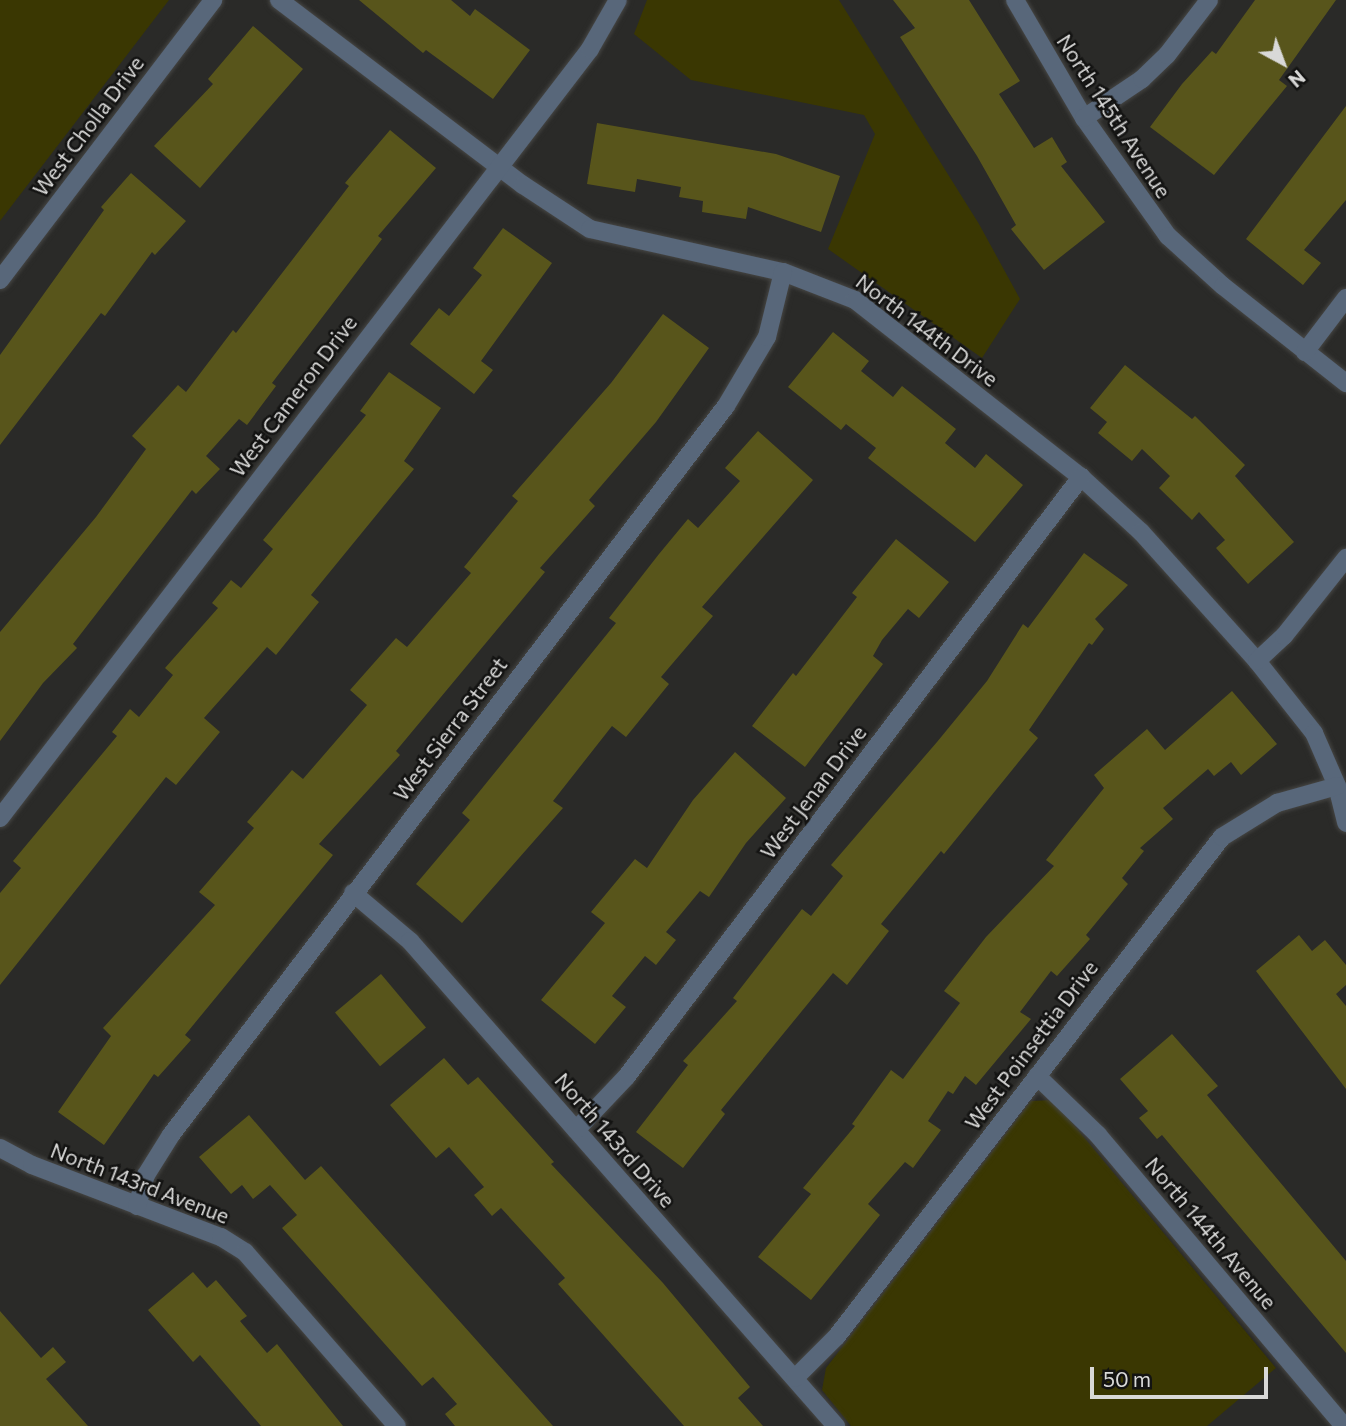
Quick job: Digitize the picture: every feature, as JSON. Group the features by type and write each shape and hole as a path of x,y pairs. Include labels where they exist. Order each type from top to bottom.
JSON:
{"street":[{"name":"West Cholla Drive","path":"0,280 213,0"},
{"name":"North 144th Drive","path":"279,0 499,167 590,229 783,272 855,300 1115,505 1257,662 1314,733 1337,786 1346,823"},
{"name":"West Cameron Drive","path":"0,818 590,49 618,0"},
{"name":"North 145th Avenue","path":"1015,0 1084,118 1168,236 1305,352 1346,383"},
{"path":"1084,118 1150,71 1209,0"},
{"name":"West Sierra Street","path":"137,1206 146,1175 171,1135 738,388 767,337 783,272"},
{"path":"1305,352 1346,298"},
{"name":"West Jenan Drive","path":"576,1130 627,1076 1081,477"},
{"path":"1257,662 1307,609 1346,558"},
{"name":"West Poinsettia Drive","path":"795,1378 837,1336 1223,836 1277,803 1337,786"},
{"name":"North 143rd Drive","path":"353,893 410,941 836,1426"},
{"name":"North 144th Avenue","path":"1037,1076 1098,1135 1344,1426"},
{"name":"North 143rd Avenue","path":"0,1148 137,1206 221,1237 245,1252 397,1426"}],"shaded area":[{"path":"0,0 169,0 0,221"},
{"path":"647,0 839,0 979,224 1020,299 982,358 828,249 875,134 864,115 691,80 634,34"},
{"path":"1053,1100 1276,1368 1207,1426 851,1426 822,1390 826,1368 1031,1101"}],"building":[{"path":"359,0 451,0 470,16 475,9 530,50 493,99 426,50 423,53"},
{"path":"893,0 969,0 1020,81 999,94 1034,148 1052,137 1067,162 1061,166 1105,222 1044,270 1011,229 1016,225 977,156 900,37 915,28"},
{"path":"1255,0 1336,0 1279,80 1287,86 1214,175 1150,127 1182,84 1212,51 1216,54"},
{"path":"253,26 303,69 200,188 154,146 213,84 208,79"},
{"path":"1346,106 1346,200 1304,250 1321,263 1303,285 1246,239"},
{"path":"597,123 776,154 840,176 821,232 748,207 746,219 702,212 703,201 679,197 681,187 637,179 635,192 587,184"},
{"path":"390,130 436,168 378,236 382,239 272,383 276,386 247,425 239,419 206,456 220,469 196,494 192,490 73,644 77,648 43,683 0,741 0,632 96,517 146,449 132,436 178,385 186,392 233,330 236,333 349,186 345,183"},
{"path":"131,173 186,221 155,255 152,252 105,316 101,313 0,445 0,355 104,210 101,207"},
{"path":"503,228 552,263 481,361 493,370 474,394 410,344 439,308 449,316 482,275 473,268"},
{"path":"663,314 709,348 656,422 589,500 595,506 540,568 545,572 396,751 400,755 319,844 333,855 185,1035 191,1040 158,1077 154,1074 104,1145 58,1112 111,1036 103,1028 215,905 199,892 254,828 247,822 292,770 303,779 367,705 350,690 396,638 407,647 471,573 464,567 518,501 512,496 611,383"},
{"path":"833,332 869,361 861,371 893,397 902,386 956,429 945,443 975,468 986,454 1023,485 975,542 868,458 876,448 846,424 841,430 788,387"},
{"path":"1125,365 1192,419 1195,416 1245,465 1235,476 1294,542 1248,584 1216,548 1225,540 1199,512 1192,520 1159,488 1170,476 1142,449 1132,461 1098,433 1107,422 1090,408"},
{"path":"389,372 441,408 404,461 414,469 311,595 319,602 276,655 267,647 204,718 220,732 176,785 166,777 0,985 0,893 21,868 13,861 117,736 112,732 130,709 139,717 173,675 165,668 218,608 212,603 231,580 241,588 273,549 263,540 366,415 360,411"},
{"path":"758,431 813,480 702,607 713,616 661,677 669,684 626,737 612,726 553,801 563,808 462,923 416,884 470,820 462,813 616,623 609,618 659,554 688,519 698,528 740,481 725,468"},
{"path":"896,539 949,582 919,618 908,609 882,640 873,656 883,664 805,767 752,726 793,673 796,676 857,597 852,593"},
{"path":"1084,553 1128,585 1095,619 1104,629 1092,645 1089,643 1029,730 1038,738 944,854 941,851 881,924 889,931 847,985 833,973 721,1110 725,1114 683,1168 636,1132 688,1065 683,1061 737,1001 733,998 802,909 811,916 843,876 831,865 987,681 1023,624 1028,628"},
{"path":"1232,691 1277,744 1241,775 1231,762 1214,776 1208,769 1163,808 1173,819 1140,848 1144,851 1122,878 1128,884 1086,935 1090,939 1057,976 1051,971 1020,1012 1031,1019 976,1085 965,1076 953,1094 948,1091 928,1121 941,1130 913,1168 905,1162 868,1204 880,1215 811,1300 758,1257 811,1194 803,1188 855,1126 852,1124 891,1070 903,1079 960,1003 944,991 986,937 1054,866 1046,860 1104,788 1094,775 1147,729 1165,750"},
{"path":"735,752 786,798 746,843 709,897 700,891 666,932 676,940 656,965 645,956 612,996 626,1007 595,1044 541,1000 605,923 591,912 635,859 647,868 693,800"},
{"path":"1299,935 1312,951 1325,940 1346,965 1346,985 1336,994 1346,1006 1346,1089 1256,971"},
{"path":"381,974 426,1028 380,1066 335,1013"},
{"path":"1172,1034 1218,1086 1207,1095 1346,1261 1346,1353 1162,1135 1157,1139 1139,1118 1148,1111 1120,1079"},
{"path":"444,1058 468,1085 478,1077 554,1162 551,1164 663,1283 750,1387 738,1398 763,1426 684,1426 558,1284 565,1278 501,1208 492,1216 474,1195 484,1187 449,1147 436,1158 390,1105"},
{"path":"249,1115 305,1180 321,1166 553,1426 455,1426 445,1414 457,1404 433,1377 422,1386 282,1228 297,1215 270,1185 253,1199 242,1185 231,1194 199,1157"},
{"path":"193,1272 207,1288 216,1280 247,1316 240,1321 267,1353 277,1344 343,1426 261,1426 200,1355 193,1362 148,1310"},
{"path":"0,1311 41,1358 53,1347 66,1362 46,1379 88,1426 0,1426"}]}
